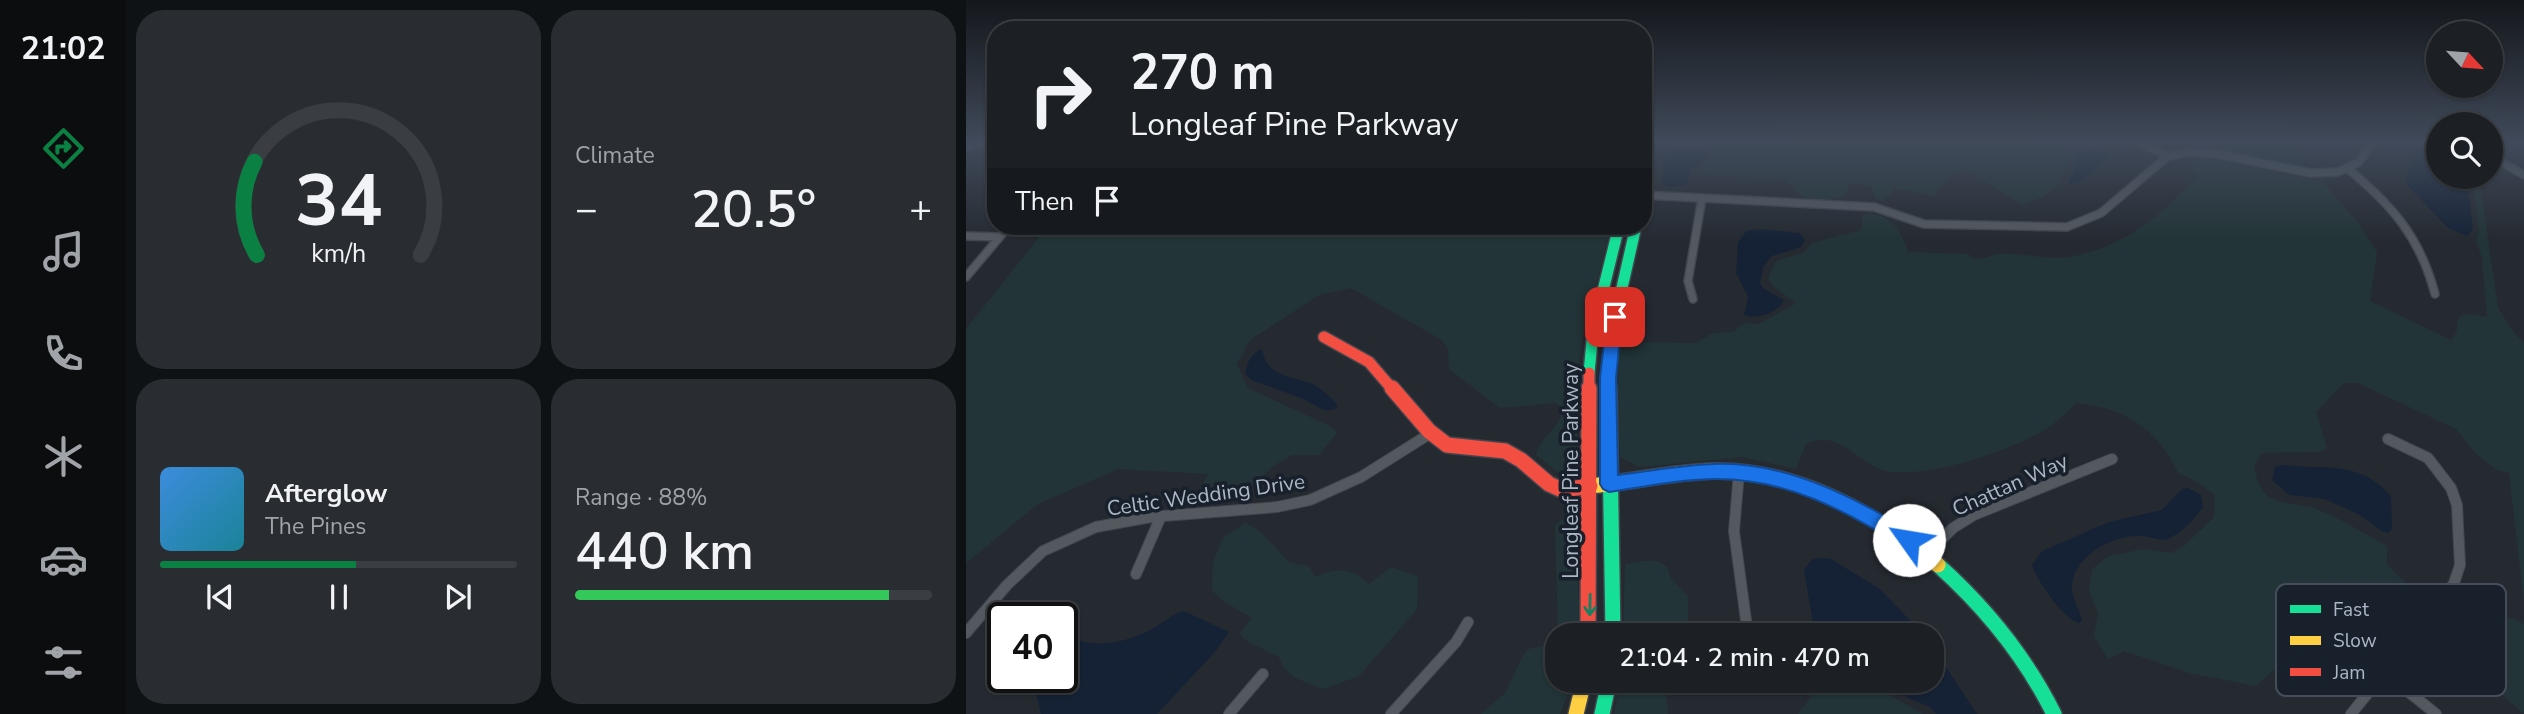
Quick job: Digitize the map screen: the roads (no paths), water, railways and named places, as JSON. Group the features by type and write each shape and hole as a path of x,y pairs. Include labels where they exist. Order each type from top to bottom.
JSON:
{"main road":[{"name":"Longleaf Pine Parkway","path":"1588,623 1590,357 1617,235"},
{"name":"Longleaf Pine Parkway","path":"1613,623 1609,357 1614,322 1634,235"},
{"path":"1324,337 1367,359 1432,433 1448,446 1484,446 1503,450 1525,463 1553,487 1562,490 1716,471 1739,472 1786,480 1870,515 1928,553 1985,610 2043,692 2054,714"},
{"path":"1576,714 1581,693"},
{"path":"1602,714 1606,693"}],"street":[{"path":"1652,194 1874,207 1924,225 2067,226 2101,213 2146,174"},
{"path":"2355,174 2405,227 2426,261 2435,294"},
{"path":"1693,299 1688,281 1702,198"},
{"path":"966,236 999,237"},
{"path":"966,276 999,237"},
{"name":"Celtic Wedding Drive","path":"966,633 1007,585 1043,551 1096,527 1161,516 1277,507 1310,500 1360,477 1432,433"},
{"path":"2388,439 2428,458 2451,488 2457,505 2460,552 2453,584"},
{"name":"Chattan Way","path":"1928,553 1953,528 1974,515 2112,460"},
{"path":"1739,472 1734,531 1746,623"},
{"path":"1136,574 1161,516"},
{"path":"1391,714 1456,642 1468,622"},
{"path":"1229,714 1263,674"},
{"path":"2351,714 2366,696"},
{"path":"2414,696 2436,714"}],"water":[{"path":"1663,174 1690,174 1686,185 1662,185"},
{"path":"2072,174 2089,174 2081,181 2070,184 2068,182"},
{"path":"2408,174 2426,174 2426,189 2468,189 2473,229 2467,236 2448,228 2408,186"},
{"path":"1761,229 1800,233 1805,240 1801,247 1772,256 1763,267 1760,283 1763,288 1784,300 1777,309 1755,317 1744,315 1748,297 1736,273 1738,243 1746,231"},
{"path":"1262,349 1272,369 1318,387 1337,404 1337,408 1326,411 1301,398 1251,380 1245,373 1247,366 1252,356"},
{"path":"2282,465 2340,468 2366,476 2379,484 2391,496 2392,528 2389,533 2383,532 2360,515 2325,499 2289,495 2272,480 2275,467"},
{"path":"2188,488 2201,495 2203,507 2177,534 2165,540 2130,536 2095,550 2078,567 2073,578 2072,590 2082,620 2080,623 2074,621 2059,608 2032,565 2042,551 2109,522 2162,510 2182,489"},
{"path":"1812,559 1831,559 1880,589 1913,623 1813,623 1804,570"},
{"path":"1184,611 1229,632 1215,652 1157,714 1041,714 1036,693 1078,693 1078,640 1104,643 1129,639 1154,628"},
{"path":"1944,664 1977,714 1936,714 1930,707 1908,698 1903,693 1944,693"}]}
